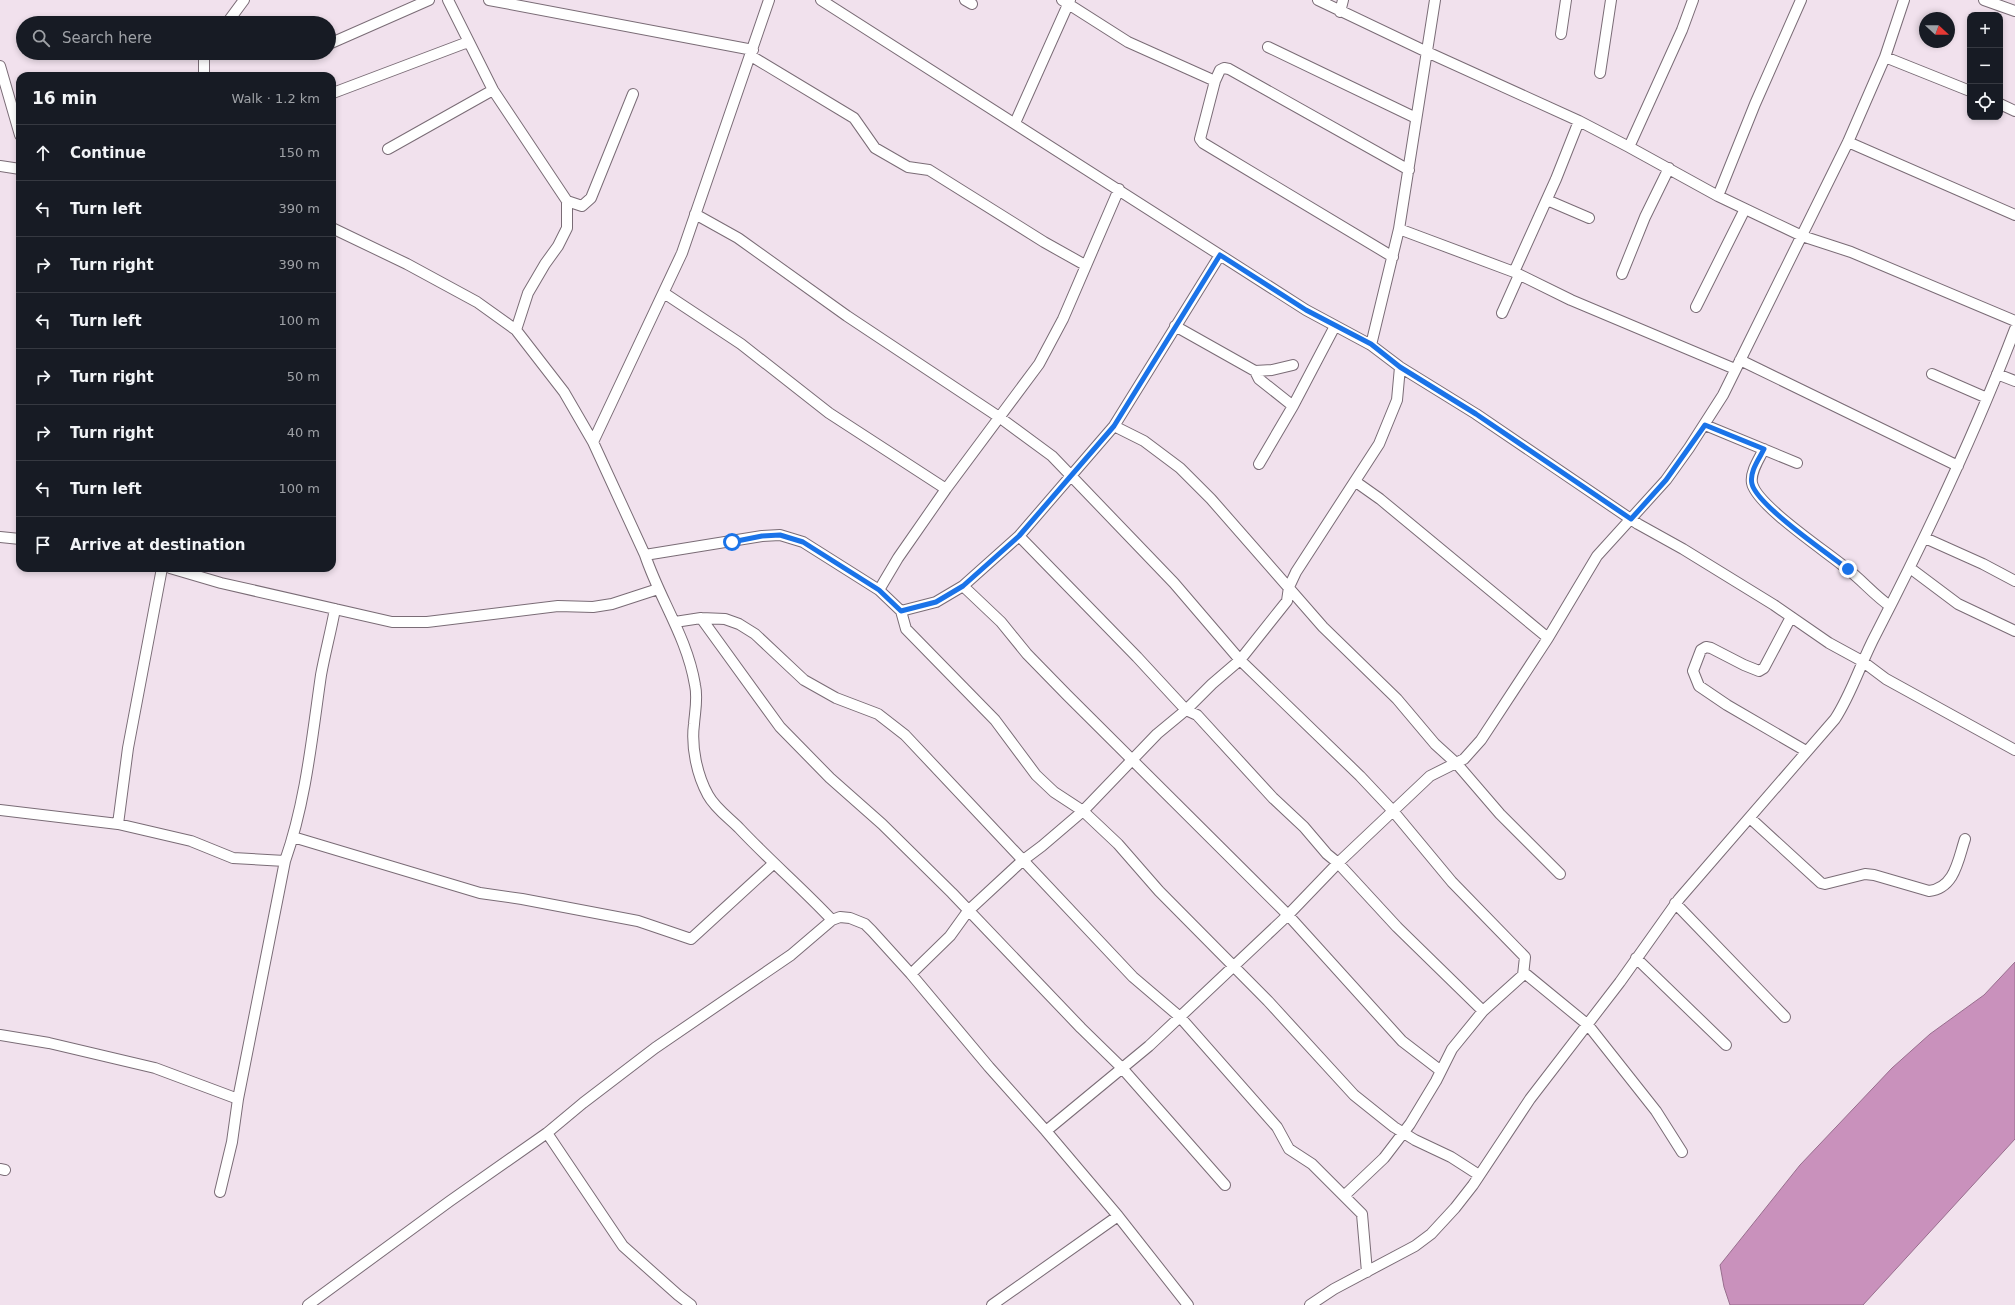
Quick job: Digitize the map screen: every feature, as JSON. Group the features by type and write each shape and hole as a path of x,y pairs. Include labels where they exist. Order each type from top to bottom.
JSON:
{"street":[{"path":"232,16 244,0"},
{"path":"336,41 429,0"},
{"path":"448,0 468,42 494,90 567,201 567,228 558,246 545,264 528,293 516,330"},
{"path":"489,0 538,4 752,53 854,118 875,148 908,167 929,170 1044,242 1085,265"},
{"path":"593,442 682,253 769,0"},
{"path":"823,0 1306,310 1371,344 1400,367 1476,414 1631,519 1689,553 1791,617 1828,643 1862,662 1886,679 2015,750"},
{"path":"1318,0 1340,12 1426,52 1579,121 1669,168 1718,196 1802,236 1851,252 2015,321"},
{"path":"1340,12 1343,0"},
{"path":"1371,344 1399,229 1435,0"},
{"path":"1561,34 1566,0"},
{"path":"1600,73 1611,0"},
{"path":"1629,147 1682,30 1693,0"},
{"path":"1718,196 1755,104 1801,0"},
{"path":"1046,1131 1180,1018 1430,776 1457,764 1464,759 1481,740 1548,638 1597,556 1607,543 1666,480 1705,425 1740,360 1848,142 1885,57 1904,0"},
{"path":"1984,0 2015,11"},
{"path":"1015,123 1066,1 1128,42 1215,81"},
{"path":"336,92 468,42"},
{"path":"1268,47 1416,118"},
{"path":"1885,57 1967,90"},
{"path":"204,60 204,72"},
{"path":"0,66 16,121"},
{"path":"1393,257 1203,143 1200,138 1215,81 1220,70 1224,68 1229,70 1409,170"},
{"path":"388,149 494,90"},
{"path":"567,201 582,206 591,198 633,94"},
{"path":"2003,105 2015,111"},
{"path":"1502,313 1516,274 1579,121"},
{"path":"1848,142 2015,215"},
{"path":"0,166 16,168"},
{"path":"1622,274 1645,217 1669,168"},
{"path":"879,590 898,558 946,489 1040,364 1063,319 1119,189"},
{"path":"1547,200 1589,218"},
{"path":"1696,307 1745,208"},
{"path":"695,214 738,238 847,316 999,417 1052,456 1072,475 1174,583 1240,660 1321,737 1393,811 1452,882 1525,957 1523,975 1484,1010 1452,1049 1422,1107 1404,1133 1384,1158 1345,1196"},
{"path":"1399,229 1516,274 1564,298 1735,369"},
{"path":"336,230 407,264 477,302 516,330 564,392 593,442 645,555 658,588 683,638 696,686 696,710 693,745 698,771 703,783 715,804 773,864 804,891 832,920"},
{"path":"901,611 936,602 963,586 1019,536 1114,426 1220,255"},
{"path":"664,293 741,344 829,413 946,489"},
{"path":"1175,326 1255,371 1272,370 1293,365"},
{"path":"1259,464 1293,406 1335,326"},
{"path":"1310,1305 1334,1288 1368,1272 1415,1246 1431,1234 1455,1208 1530,1099 1588,1025 1675,903 1835,719 1843,707 1862,662 1925,538 1958,466 2015,329"},
{"path":"1740,360 1958,466"},
{"path":"911,974 950,936 968,910 1022,861 1083,811 1132,758 1240,660 1287,601 1289,587 1296,572 1356,482 1379,444 1398,400 1400,367"},
{"path":"1255,371 1259,379 1293,406"},
{"path":"1932,374 1987,398"},
{"path":"1997,374 2015,381"},
{"path":"1705,425 1797,463"},
{"path":"1114,426 1144,441 1180,468 1212,499 1323,627 1371,673 1435,744 1457,764 1500,814 1560,874"},
{"path":"1764,449 1752,476 1754,492 1782,518 1848,569 1876,596 1890,606"},
{"path":"1356,482 1380,499 1548,638"},
{"path":"645,555 762,536 780,535 803,542 879,590 901,611 906,629 995,720 1036,774 1054,792 1083,811 1118,844 1159,891 1268,1001 1354,1095 1404,1133 1451,1157 1479,1175"},
{"path":"1019,536 1137,657 1186,710 1197,715 1273,798 1304,827 1396,927 1484,1010"},
{"path":"0,538 16,539"},
{"path":"1925,538 1983,564 2015,581"},
{"path":"1910,568 1958,604 2015,632"},
{"path":"118,824 128,748 161,572"},
{"path":"184,572 221,583 392,622 426,622 558,606 593,607 612,604 658,588"},
{"path":"963,586 1001,622 1027,654 1067,695 1132,758 1288,915 1402,1041 1441,1072"},
{"path":"220,1192 232,1142 238,1099 285,861 293,837 310,754 322,674 335,609"},
{"path":"1791,617 1764,668 1759,671 1744,666 1711,648 1706,647 1702,650 1693,671 1694,679 1699,686 1727,705 1806,752"},
{"path":"675,622 701,618 725,619 739,624 755,634 804,680 836,698 878,714 906,735 1022,861 1133,977 1180,1018 1277,1127 1289,1149 1312,1164 1363,1216 1368,1272"},
{"path":"701,618 780,727 830,778 918,859 1122,1068 1225,1185"},
{"path":"0,810 118,824 191,841 234,858 285,861"},
{"path":"1750,818 1821,883 1825,884 1865,874 1874,875 1929,891 1937,890 1948,883 1954,875 1965,839"},
{"path":"293,837 480,894 522,899 638,921 691,939 773,864"},
{"path":"1675,903 1785,1017"},
{"path":"308,1305 450,1201 548,1133 583,1103 655,1048 791,955 832,920 840,917 850,918 865,924 911,974 1118,1216 1188,1305"},
{"path":"1636,958 1726,1045"},
{"path":"1523,975 1527,975 1588,1025 1656,1111 1682,1152"},
{"path":"0,1035 49,1043 155,1068 238,1099"},
{"path":"548,1133 624,1246 691,1305"},
{"path":"992,1305 1118,1216"}],"shaded area":[{"path":"2015,962 2015,1139 1863,1305 1730,1305 1724,1287 1720,1265 1800,1165 1892,1068 1930,1034 1984,995"}],"route":[{"path":"732,542 762,536 780,535 803,542 879,590 901,611 936,602 963,586 1019,536 1114,426 1220,255 1306,310 1371,344 1400,367 1476,414 1617,508 1631,519 1666,480 1705,425 1764,449 1754,468 1752,476 1754,492 1778,515 1848,569"}]}
